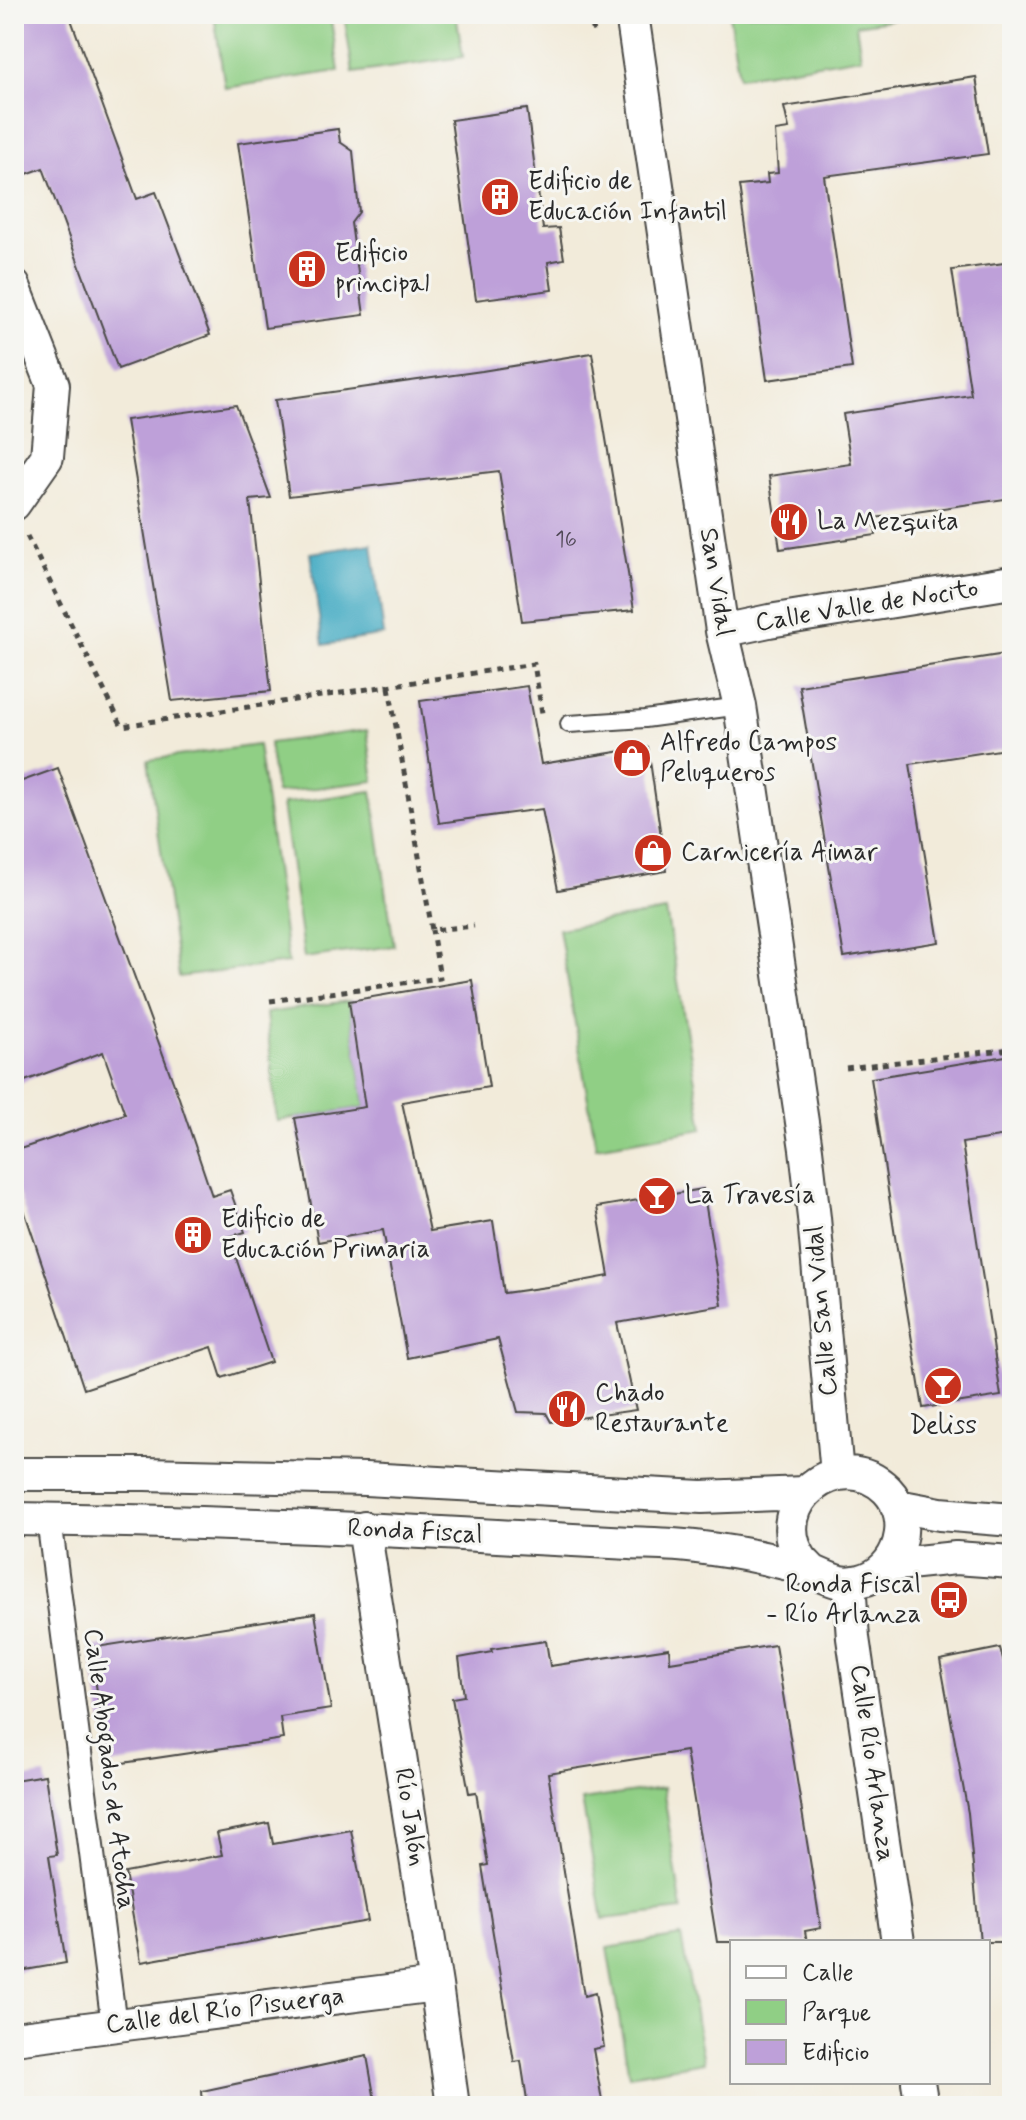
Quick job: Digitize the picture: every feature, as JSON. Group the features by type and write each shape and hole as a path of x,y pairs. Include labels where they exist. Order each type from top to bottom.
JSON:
{"street":[{"name":"San Vidal","path":"632,14 722,631 740,706 806,1149"},
{"path":"14,286 53,385 47,457 17,514"},
{"name":"Calle Valle de Nocito","path":"722,631 1012,582"},
{"name":"Calle San Vidal","path":"806,1149 837,1474"},
{"name":"Ronda Fiscal","path":"14,1474 365,1479 702,1497 804,1493 825,1477 837,1474"},
{"path":"837,1474 856,1474 873,1480 887,1491 897,1506 902,1531 900,1543 888,1565 876,1575 849,1583"},
{"path":"804,1493 795,1508 793,1543 801,1559 813,1572"},
{"path":"897,1506 940,1514 1012,1520"},
{"name":"Ronda Fiscal","path":"14,1519 364,1528 695,1547 764,1559 849,1583"},
{"name":"Calle Abogados de Atocha","path":"49,1519 114,2025"},
{"name":"Río Jalón","path":"364,1528 453,2106"},
{"path":"888,1565 956,1558 1012,1562"},
{"name":"Calle Río Arlanza","path":"849,1583 853,1638 898,1940"},
{"name":"Calle del Río Pisuerga","path":"14,2038 436,1985"},
{"path":"918,2084 922,2106"}],"lane":[{"path":"569,724 645,719 740,706"}],"path":[{"path":"17,514 122,726 534,664 544,723"},
{"path":"270,1001 440,978 389,687"},
{"path":"432,930 474,926"},
{"path":"846,1068 1012,1049"}],"green space":[{"path":"214,14 330,14 339,71 225,88"},
{"path":"344,14 456,14 463,57 353,73"},
{"path":"729,14 926,14 856,25 861,57 739,77"},
{"path":"367,730 374,781 276,793 269,743"},
{"path":"258,745 288,963 179,977 148,760"},
{"path":"372,791 394,946 304,958 282,804"},
{"path":"666,911 703,1129 596,1147 559,929"},
{"path":"349,1001 365,1107 277,1121 266,1013"},
{"path":"663,1788 682,1910 603,1919 582,1800"},
{"path":"681,1936 704,2062 629,2075 607,1948"}],"water":[{"path":"372,544 384,635 323,645 310,553"}],"building":[{"path":"14,14 69,14 137,199 156,192 210,335 118,369 43,168 24,175 14,148"},
{"path":"976,77 988,154 824,176 852,368 767,380 739,186 768,183 767,174 778,173 775,131 789,129 784,107"},
{"name":"Edificio de Educación Infantil","path":"527,109 543,229 559,228 564,259 548,262 552,290 476,300 451,120"},
{"name":"Edificio principal","path":"338,129 340,142 353,151 359,212 351,223 364,315 265,328 238,143"},
{"path":"1012,262 1012,498 874,518 876,535 780,549 769,476 851,464 843,414 971,395 952,270"},
{"path":"592,353 634,610 522,621 499,471 289,496 275,400"},
{"path":"236,405 271,498 250,500 271,691 172,701 126,420"},
{"path":"1012,653 1012,748 910,764 939,942 844,957 799,686"},
{"path":"527,686 541,764 648,747 666,871 558,890 542,809 439,823 420,701"},
{"path":"58,768 212,1196 230,1190 245,1232 229,1237 271,1362 222,1378 212,1347 84,1389 14,1180 14,1151 125,1114 103,1052 14,1085 14,784"},
{"path":"472,980 489,1087 402,1102 430,1231 493,1221 504,1293 561,1285 609,1276 597,1207 703,1189 722,1305 617,1323 636,1410 551,1422 546,1413 518,1412 498,1339 407,1358 383,1230 318,1242 295,1118 365,1107 349,1001"},
{"path":"1012,1055 1012,1135 962,1143 1001,1396 923,1408 871,1078"},
{"path":"315,1613 331,1709 280,1717 283,1739 109,1765 90,1648"},
{"path":"546,1641 550,1666 669,1648 670,1662 775,1645 821,1928 805,1931 807,1940 717,1942 686,1751 548,1773 584,1996 595,1993 604,2047 593,2049 603,2106 528,2106 521,2061 514,2062 482,1866 488,1865 476,1792 469,1793 452,1698 464,1696 459,1658 492,1652 491,1649"},
{"path":"1000,1648 1008,1677 1012,1677 1012,1942 980,1940 968,1813 940,1660"},
{"path":"45,1775 57,1855 49,1856 66,1963 14,1972 14,1780"},
{"path":"269,1823 273,1844 351,1830 368,1921 141,1962 125,1873 222,1855 217,1833"},
{"path":"367,2056 376,2106 203,2106 202,2091"}],"place":[{"name":"Edificio de Educación Infantil","path":"500,197"},
{"name":"Edificio principal","path":"307,269"},
{"name":"La Mezquita","path":"789,522"},
{"name":"Alfredo Campos Peluqueros","path":"632,758"},
{"name":"Carnicería Aimar","path":"653,853"},
{"name":"La Travesía","path":"657,1196"},
{"name":"Edificio de Educación Primaria","path":"193,1235"},
{"name":"Deliss","path":"943,1386"},
{"name":"Chado Restaurante","path":"567,1409"},
{"name":"Ronda Fiscal - Río Arlanza","path":"949,1600"}]}
